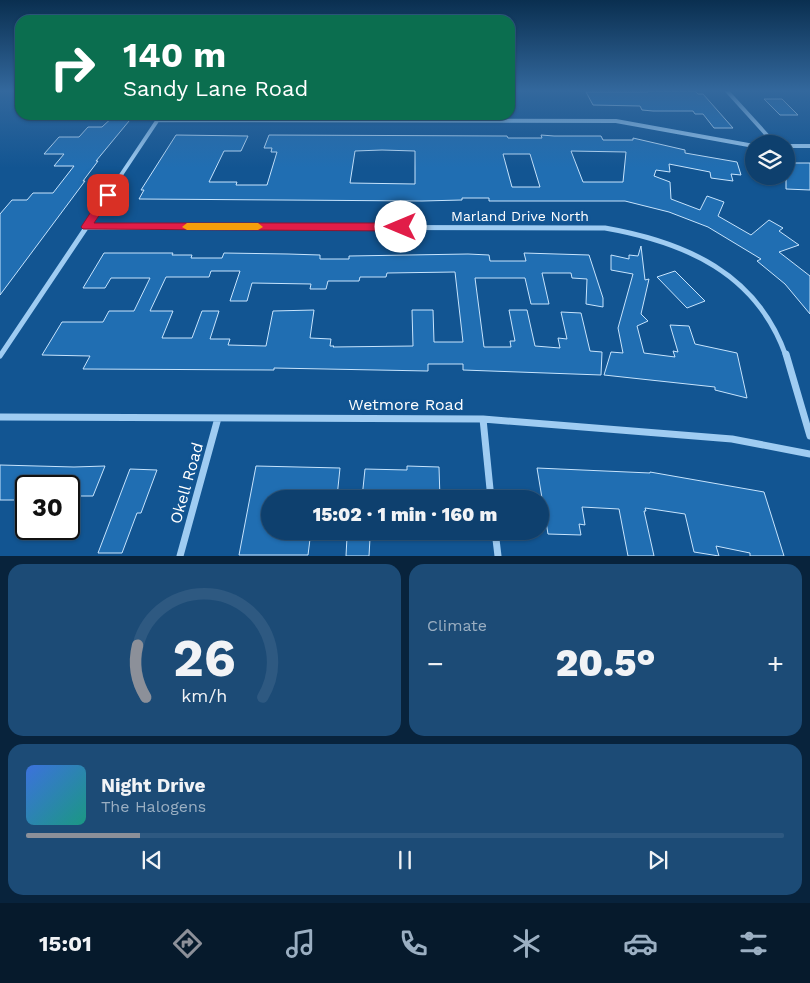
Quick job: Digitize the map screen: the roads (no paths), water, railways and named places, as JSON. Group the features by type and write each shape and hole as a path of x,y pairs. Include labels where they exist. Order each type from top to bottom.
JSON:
{"street":[{"path":"751,117 767,135"},
{"path":"0,356 157,120"},
{"path":"496,120 608,121 640,124 720,142 745,145"},
{"path":"795,146 810,146"},
{"name":"Marland Drive North","path":"86,227 605,228 636,232 654,237 699,254 722,270 756,301 771,322 779,339 810,436"},
{"name":"Wetmore Road","path":"0,417 483,418 732,439 810,454"},
{"name":"Okell Road","path":"180,556 218,418"},
{"path":"483,418 490,490"},
{"path":"496,540 498,556"}]}
